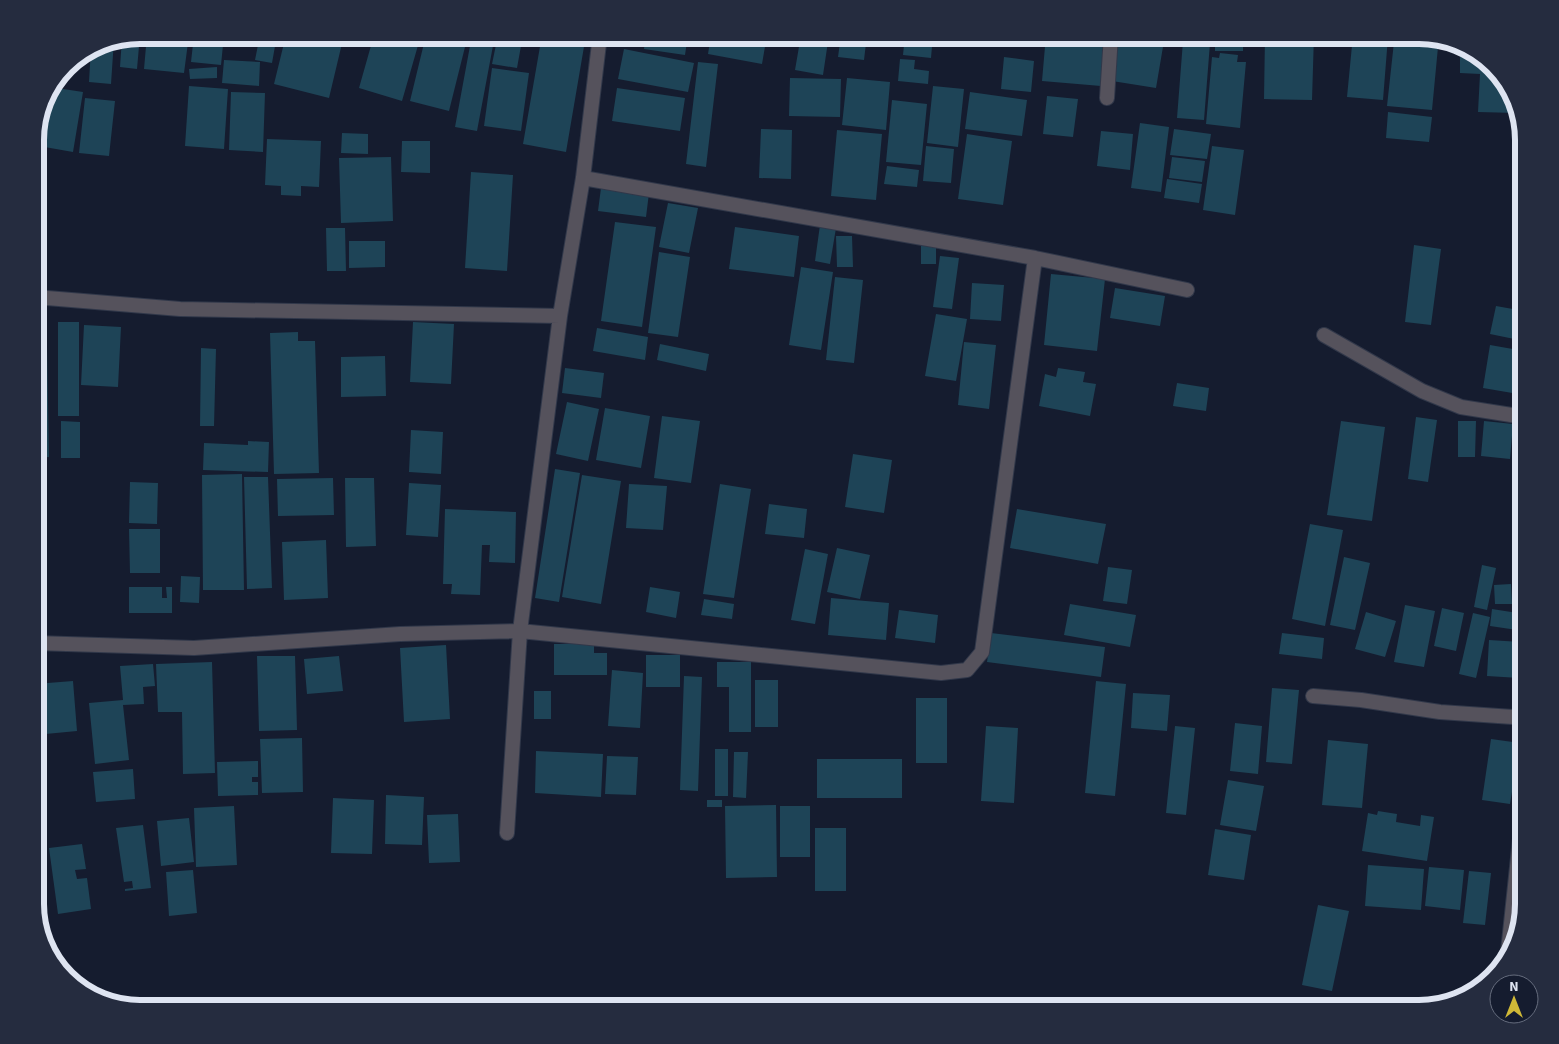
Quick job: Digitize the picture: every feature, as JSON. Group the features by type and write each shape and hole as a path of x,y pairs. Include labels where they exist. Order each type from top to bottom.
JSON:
{"street":[{"path":"507,833 520,632 560,316 583,178 599,44"},
{"path":"1107,98 1110,44"},
{"path":"583,178 1035,258 1187,290"},
{"path":"44,643 194,648 400,634 520,632 941,673 967,670 982,652 1035,258"},
{"path":"44,298 180,309 560,316"},
{"path":"1324,336 1422,391 1453,404 1515,416"},
{"path":"1313,696 1361,700 1440,712 1515,716"},
{"path":"1510,935 1515,890"}],"building":[{"path":"139,44 137,69 120,67 121,46"},
{"path":"146,44 188,44 184,73 144,69"},
{"path":"193,44 223,44 221,65 191,62"},
{"path":"258,44 275,44 272,63 255,60"},
{"path":"284,44 342,44 329,98 274,84"},
{"path":"371,44 418,44 402,101 359,88"},
{"path":"424,44 466,44 449,111 410,101"},
{"path":"470,44 493,44 477,131 455,127"},
{"path":"496,44 521,44 517,68 492,64"},
{"path":"540,44 584,44 566,152 523,144"},
{"path":"645,44 687,44 685,55 644,49"},
{"path":"710,44 765,44 762,64 708,54"},
{"path":"799,44 828,44 823,75 795,70"},
{"path":"840,44 866,44 864,60 838,57"},
{"path":"904,44 932,44 931,58 903,55"},
{"path":"1045,44 1104,44 1101,86 1042,81"},
{"path":"1118,44 1163,44 1156,88 1112,81"},
{"path":"1183,44 1210,44 1204,120 1177,118"},
{"path":"1215,44 1243,44 1243,51 1215,51"},
{"path":"1265,44 1314,44 1312,100 1264,99"},
{"path":"1352,44 1387,44 1383,100 1347,97"},
{"path":"1394,44 1438,47 1432,110 1387,106"},
{"path":"113,48 111,84 89,82 90,58"},
{"path":"624,49 694,63 688,92 618,79"},
{"path":"1220,53 1238,55 1237,62 1246,62 1240,128 1206,124 1212,57 1219,58"},
{"path":"1460,53 1483,67 1492,76 1508,103 1511,113 1478,112 1480,74 1460,73"},
{"path":"1004,57 1034,61 1031,92 1001,89"},
{"path":"900,59 915,60 914,69 929,71 928,84 898,81"},
{"path":"224,60 260,62 259,86 222,83"},
{"path":"698,62 718,64 706,167 686,164"},
{"path":"217,67 217,78 190,79 189,69"},
{"path":"492,68 529,73 521,131 484,126"},
{"path":"790,78 841,79 840,117 789,116"},
{"path":"847,78 890,82 886,130 842,125"},
{"path":"189,86 228,89 224,149 185,146"},
{"path":"933,86 964,89 958,147 927,143"},
{"path":"59,88 83,92 73,152 44,147 47,115"},
{"path":"617,88 685,98 680,131 612,121"},
{"path":"231,92 265,93 263,152 229,150"},
{"path":"970,92 1027,100 1022,136 965,129"},
{"path":"1047,96 1078,99 1073,137 1043,134"},
{"path":"85,98 115,101 109,156 79,153"},
{"path":"892,100 927,104 921,165 886,162"},
{"path":"1388,112 1432,117 1429,142 1386,138"},
{"path":"1140,123 1169,127 1161,192 1131,188"},
{"path":"761,129 792,130 791,179 759,178"},
{"path":"1174,129 1211,134 1207,159 1170,155"},
{"path":"837,130 882,134 876,200 831,196"},
{"path":"1101,131 1133,134 1130,170 1097,166"},
{"path":"342,133 368,134 368,154 341,153"},
{"path":"967,134 1012,141 1003,205 958,199"},
{"path":"267,139 321,141 319,187 301,186 301,196 281,195 281,186 265,185"},
{"path":"402,141 430,141 430,173 401,172"},
{"path":"926,146 954,149 951,183 923,181"},
{"path":"1212,146 1244,150 1235,215 1203,210"},
{"path":"391,157 393,221 341,223 339,158"},
{"path":"1172,157 1205,161 1202,182 1169,178"},
{"path":"887,166 919,170 917,187 884,184"},
{"path":"471,172 513,175 507,271 465,268"},
{"path":"1167,179 1202,184 1199,203 1164,198"},
{"path":"601,188 649,193 646,217 598,211"},
{"path":"668,203 698,208 689,253 659,247"},
{"path":"615,222 656,227 642,327 601,321"},
{"path":"820,225 836,228 830,264 815,261"},
{"path":"735,227 799,236 794,277 729,269"},
{"path":"326,228 345,228 346,271 327,271"},
{"path":"836,236 852,236 853,267 837,267"},
{"path":"349,241 385,241 385,267 349,268"},
{"path":"921,244 936,244 936,264 921,264"},
{"path":"1414,245 1441,249 1431,325 1405,322"},
{"path":"659,252 690,257 678,337 648,333"},
{"path":"940,256 959,258 952,309 933,307"},
{"path":"801,267 833,272 821,350 789,345"},
{"path":"1051,274 1105,279 1097,351 1044,345"},
{"path":"835,277 863,280 854,363 826,360"},
{"path":"972,283 1004,285 1001,321 970,319"},
{"path":"1115,288 1165,296 1160,326 1110,318"},
{"path":"1496,306 1515,309 1515,339 1490,334"},
{"path":"936,314 967,319 956,381 925,376"},
{"path":"58,322 79,322 79,416 58,416"},
{"path":"413,322 454,324 451,384 410,382"},
{"path":"84,325 121,327 118,387 81,385"},
{"path":"597,328 648,337 645,360 593,351"},
{"path":"298,332 298,341 315,341 319,473 274,474 270,333"},
{"path":"964,342 996,345 989,409 958,405"},
{"path":"660,344 709,354 706,371 657,360"},
{"path":"1490,345 1515,349 1515,393 1483,388"},
{"path":"44,346 47,346 49,457 44,457"},
{"path":"201,348 216,349 214,426 200,426"},
{"path":"385,356 386,396 341,397 341,357"},
{"path":"565,368 604,373 601,398 562,393"},
{"path":"1058,368 1085,372 1083,382 1096,384 1090,416 1039,406 1045,374 1056,377"},
{"path":"1177,383 1209,388 1206,411 1173,406"},
{"path":"567,402 599,409 588,461 556,454"},
{"path":"605,408 650,416 641,468 596,460"},
{"path":"662,416 700,421 691,483 654,478"},
{"path":"1416,417 1437,420 1428,482 1408,479"},
{"path":"61,421 80,422 80,458 61,458"},
{"path":"1341,421 1385,427 1372,521 1327,515"},
{"path":"1458,421 1476,421 1475,457 1458,457"},
{"path":"1484,421 1513,424 1510,459 1481,456"},
{"path":"411,430 443,432 441,474 409,472"},
{"path":"248,441 269,442 268,472 203,470 204,443 248,445"},
{"path":"853,454 892,460 884,513 845,507"},
{"path":"555,469 580,473 559,602 535,598"},
{"path":"242,474 244,590 203,590 202,475"},
{"path":"582,475 621,481 601,604 562,597"},
{"path":"244,477 268,477 272,588 247,589"},
{"path":"333,478 334,515 278,516 277,479"},
{"path":"345,478 374,478 376,546 346,547"},
{"path":"130,482 158,483 157,524 129,523"},
{"path":"409,483 441,485 438,537 406,535"},
{"path":"629,484 667,486 663,530 626,528"},
{"path":"720,484 751,489 734,598 703,594"},
{"path":"769,504 807,509 804,538 765,534"},
{"path":"445,509 516,512 515,563 489,562 490,545 482,545 480,595 451,594 452,584 443,584"},
{"path":"1017,509 1106,524 1098,564 1010,548"},
{"path":"1310,524 1343,530 1325,626 1292,619"},
{"path":"129,529 160,529 160,573 130,573"},
{"path":"326,540 328,598 284,600 282,542"},
{"path":"837,548 870,555 860,599 827,592"},
{"path":"805,549 828,554 815,624 791,620"},
{"path":"1344,557 1370,563 1355,630 1330,625"},
{"path":"1482,565 1496,568 1487,610 1474,607"},
{"path":"1108,567 1132,570 1127,604 1103,601"},
{"path":"181,576 200,577 199,603 180,602"},
{"path":"1511,584 1512,604 1495,604 1494,585"},
{"path":"129,587 162,587 162,598 167,598 166,587 172,587 172,613 129,613"},
{"path":"650,587 680,592 676,618 646,612"},
{"path":"831,598 889,603 886,640 828,635"},
{"path":"704,599 734,604 732,619 701,615"},
{"path":"1070,604 1136,615 1130,647 1064,635"},
{"path":"1405,605 1435,611 1424,667 1394,662"},
{"path":"1442,608 1464,613 1456,651 1434,646"},
{"path":"1492,609 1515,613 1515,630 1490,626"},
{"path":"899,610 938,615 935,643 895,638"},
{"path":"1366,612 1396,621 1385,657 1355,649"},
{"path":"1473,613 1490,617 1476,678 1459,674"},
{"path":"991,633 1105,647 1101,677 987,662"},
{"path":"1282,633 1324,638 1322,659 1279,654"},
{"path":"1489,640 1515,642 1515,678 1487,676"},
{"path":"554,644 594,644 594,653 607,653 607,675 554,675"},
{"path":"446,645 450,719 404,722 400,648"},
{"path":"646,655 680,655 680,687 646,687"},
{"path":"257,656 295,656 297,730 259,731"},
{"path":"339,656 343,691 307,694 304,659"},
{"path":"212,662 215,773 183,774 182,712 158,712 156,664"},
{"path":"717,662 751,662 751,732 729,732 729,687 717,687"},
{"path":"153,664 155,686 143,687 144,704 123,705 129,760 95,764 89,703 123,700 120,666"},
{"path":"612,670 643,673 640,728 608,726"},
{"path":"684,676 702,677 698,791 680,790"},
{"path":"755,680 778,680 778,727 755,727"},
{"path":"73,681 77,731 44,734 44,683"},
{"path":"1096,681 1126,684 1115,796 1085,793"},
{"path":"1272,688 1299,690 1292,764 1266,762"},
{"path":"534,691 551,691 551,719 534,719"},
{"path":"1133,693 1170,695 1167,731 1131,728"},
{"path":"916,698 947,698 947,763 916,763"},
{"path":"1235,723 1262,726 1258,774 1230,771"},
{"path":"986,726 1018,728 1014,803 981,801"},
{"path":"1175,726 1195,728 1186,815 1166,813"},
{"path":"302,738 303,792 262,793 260,739"},
{"path":"1491,739 1515,742 1515,774 1510,804 1482,800"},
{"path":"1328,740 1368,744 1362,808 1322,805"},
{"path":"715,749 728,749 728,796 715,796"},
{"path":"536,751 603,754 601,797 535,793"},
{"path":"734,752 748,752 746,798 733,797"},
{"path":"607,756 638,757 636,795 605,794"},
{"path":"817,759 902,759 902,798 817,798"},
{"path":"258,761 258,777 252,777 252,782 258,782 258,795 218,796 217,762"},
{"path":"133,769 135,799 96,802 93,772"},
{"path":"1228,780 1264,786 1256,831 1220,825"},
{"path":"386,795 424,797 422,845 385,844"},
{"path":"333,798 374,800 372,854 331,853"},
{"path":"707,800 722,800 722,807 707,807"},
{"path":"776,805 777,877 726,878 725,806"},
{"path":"234,806 237,865 196,867 194,808"},
{"path":"780,806 810,806 810,857 780,857"},
{"path":"1378,811 1397,814 1396,822 1420,826 1421,815 1434,817 1427,861 1362,851 1368,813 1377,815"},
{"path":"458,814 460,862 429,863 427,815"},
{"path":"189,818 194,862 161,866 157,821"},
{"path":"143,825 151,888 125,891 125,889 133,888 132,881 124,882 116,828"},
{"path":"815,828 846,828 846,891 815,891"},
{"path":"1215,829 1251,835 1244,880 1208,875"},
{"path":"82,844 86,869 75,870 77,879 87,878 91,909 58,914 49,848"},
{"path":"1368,865 1424,869 1421,910 1365,906"},
{"path":"1429,867 1464,870 1460,910 1425,906"},
{"path":"193,870 197,913 169,916 166,872"},
{"path":"1469,871 1491,873 1485,925 1463,923"},
{"path":"1318,905 1349,911 1332,991 1302,985"}]}
